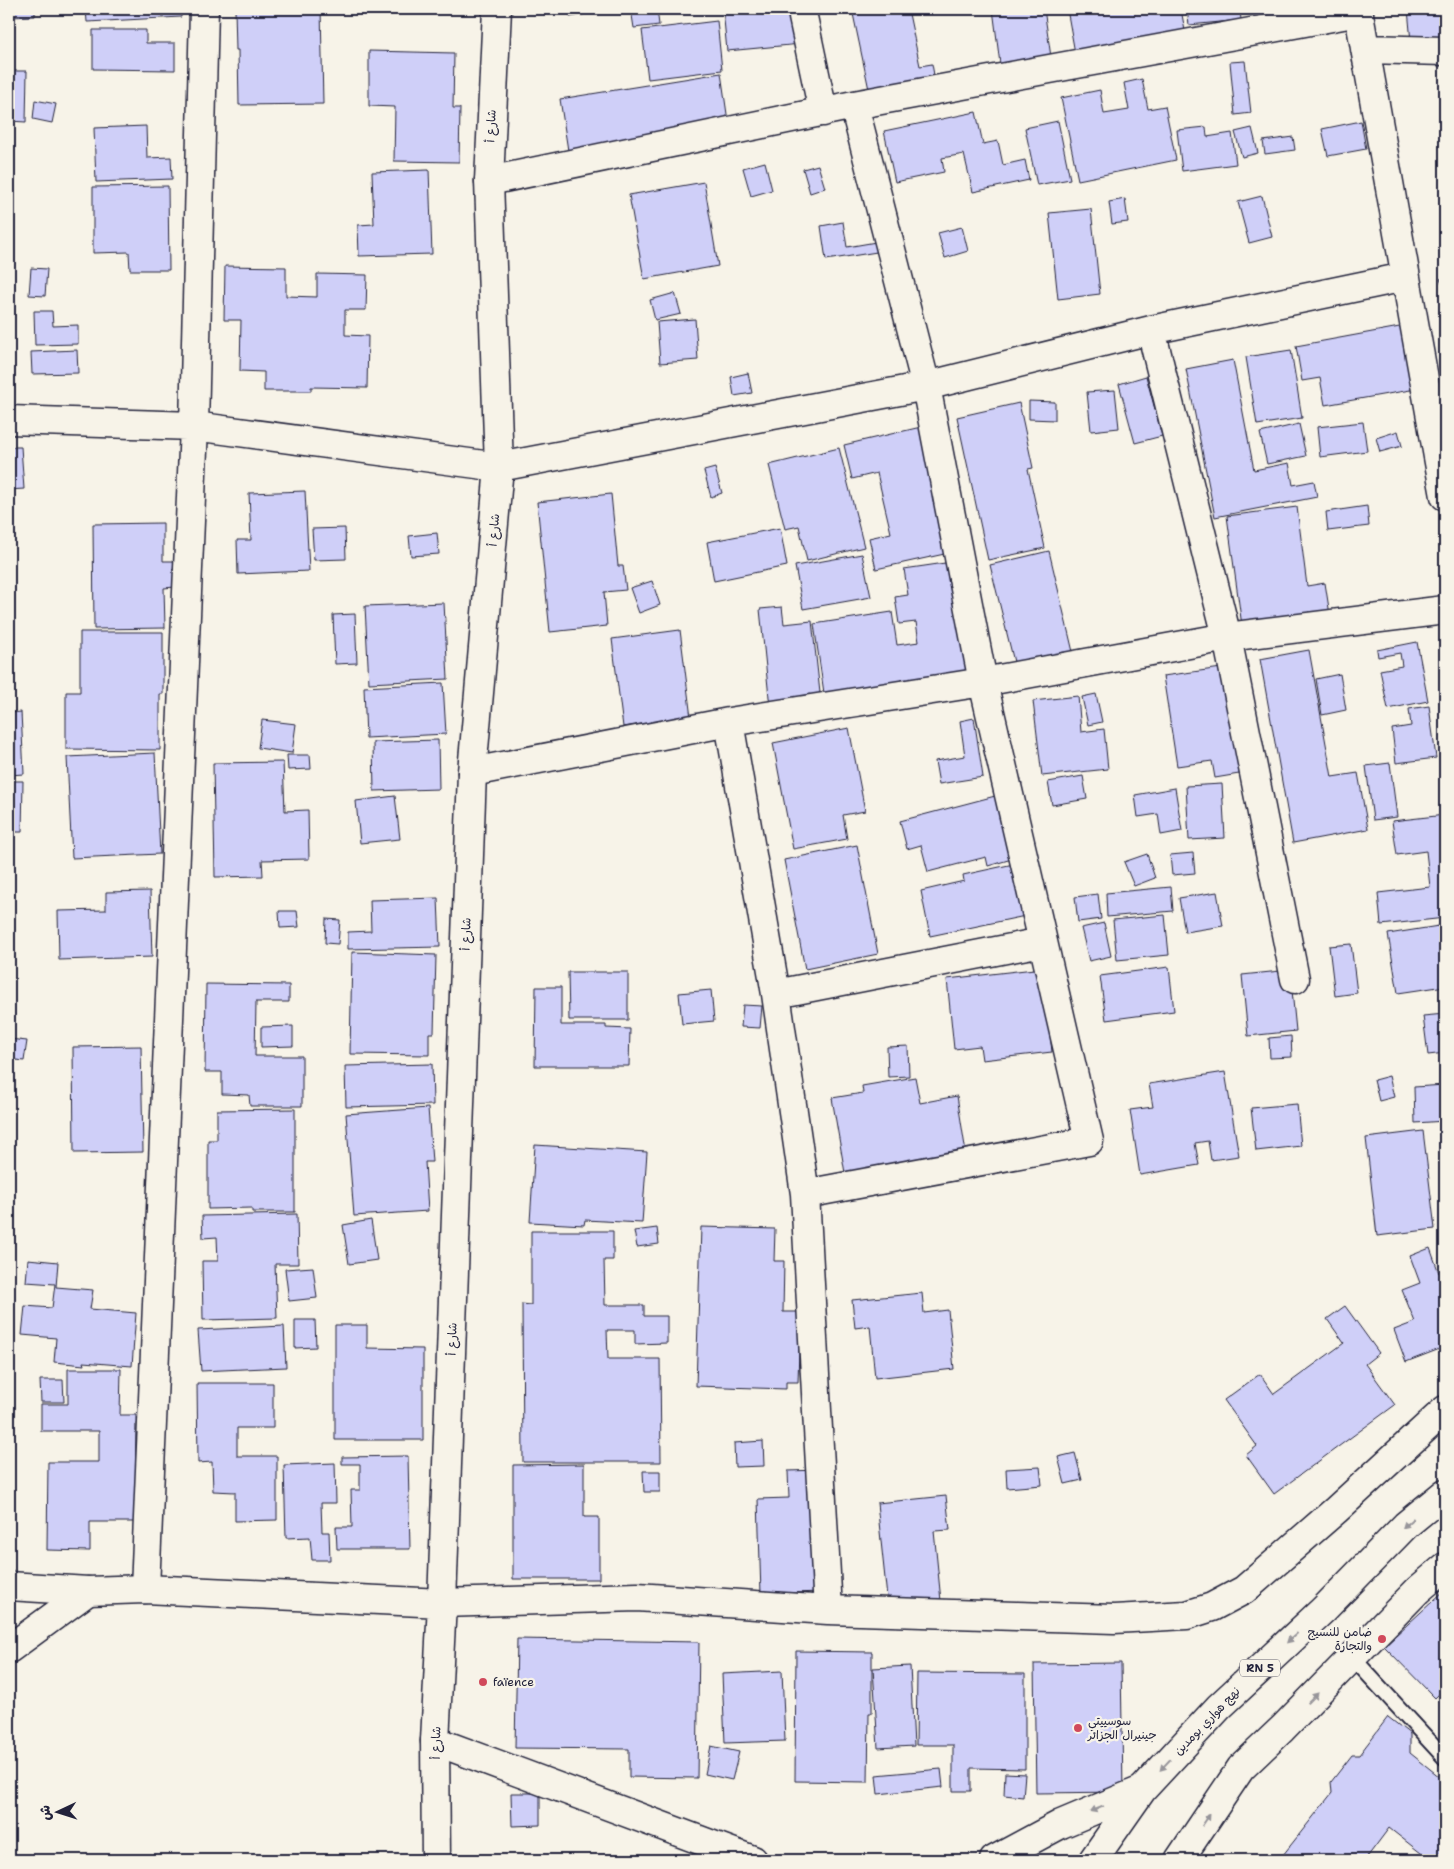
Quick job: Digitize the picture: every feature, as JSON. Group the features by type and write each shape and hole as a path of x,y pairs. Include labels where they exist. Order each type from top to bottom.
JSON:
{"street":[{"path":"145,1589 194,426 204,9"},
{"name":"شارع أ","path":"436,1860 436,1741 472,772 499,467 489,181 497,9"},
{"path":"489,181 854,104 1359,10 1445,496"},
{"path":"803,17 823,112"},
{"path":"1365,49 1445,51"},
{"path":"805,1194 1089,1141 983,682 926,386 854,104"},
{"path":"9,420 194,426 499,467 926,386 1151,330 1405,278"},
{"path":"1151,330 1227,637 1295,979"},
{"path":"472,772 730,722 983,682 1227,637 1445,610"},
{"path":"730,722 776,994 805,1194 828,1610"},
{"path":"776,994 1042,942"},
{"path":"9,1586 88,1591 145,1589 442,1603 637,1597 828,1610 1114,1619 1188,1615 1212,1607 1244,1590 1336,1510 1445,1410"},
{"name":"نهج هواري بومدين","path":"1093,1860 1142,1790 1219,1707 1323,1610 1406,1525 1445,1492"},
{"path":"1179,1860 1241,1768 1353,1658 1418,1590 1445,1567"},
{"path":"9,1649 88,1591"},
{"path":"436,1741 753,1860"},
{"path":"994,1860 1060,1824 1142,1790"}],"lane":[{"path":"1353,1658 1445,1758"}],"building":[{"path":"9,9 35,9 35,16 9,17"},
{"path":"86,9 181,9 181,17 87,22"},
{"path":"235,9 321,9 323,104 239,105"},
{"path":"569,9 615,9 570,17"},
{"path":"631,9 657,9 659,25 634,28"},
{"path":"723,9 797,9 801,44 727,51"},
{"path":"852,9 908,9 920,66 932,64 936,86 871,99"},
{"path":"993,9 1044,9 1051,57 1000,64"},
{"path":"1067,9 1181,9 1185,31 1075,53"},
{"path":"1187,9 1240,9 1241,20 1189,25"},
{"path":"1408,9 1445,9 1445,49 1412,53"},
{"path":"717,21 722,70 648,79 642,30"},
{"path":"93,30 146,30 146,43 175,43 175,70 93,69"},
{"path":"369,51 454,53 453,108 460,108 459,162 394,161 395,107 369,106"},
{"path":"1245,61 1251,113 1235,115 1230,62"},
{"path":"9,71 27,71 26,122 9,121"},
{"path":"721,73 729,128 569,157 560,99"},
{"path":"1142,79 1148,109 1165,106 1176,160 1078,180 1061,98 1100,90 1104,114 1129,110 1124,83"},
{"path":"35,100 56,104 52,123 33,119"},
{"path":"976,112 983,144 998,141 1003,165 1025,160 1029,180 973,192 964,154 942,158 944,172 895,182 884,131"},
{"path":"1058,121 1070,179 1037,185 1025,128"},
{"path":"1361,121 1366,149 1328,156 1322,129"},
{"path":"146,126 147,158 171,157 172,179 96,182 94,128"},
{"path":"1206,127 1207,137 1232,133 1236,164 1182,171 1177,130"},
{"path":"1252,128 1258,153 1242,157 1235,132"},
{"path":"1293,137 1295,150 1265,154 1263,141"},
{"path":"765,162 772,190 751,196 743,168"},
{"path":"818,165 825,188 810,193 803,169"},
{"path":"429,170 432,254 359,256 358,225 374,224 372,172"},
{"path":"704,182 718,266 644,279 629,195"},
{"path":"168,186 169,270 130,270 129,252 93,253 93,187"},
{"path":"1262,196 1272,237 1249,243 1238,202"},
{"path":"1125,199 1128,222 1112,224 1109,202"},
{"path":"1091,209 1100,294 1058,299 1049,213"},
{"path":"843,222 847,247 876,242 877,252 826,260 821,226"},
{"path":"962,227 968,251 945,258 938,233"},
{"path":"225,266 286,267 286,296 317,297 317,274 367,275 366,310 345,310 345,335 368,336 367,388 311,387 311,391 264,391 264,372 240,371 241,320 224,320"},
{"path":"31,268 47,269 45,296 29,295"},
{"path":"1445,277 1445,290 1440,279"},
{"path":"675,293 681,314 655,320 650,300"},
{"path":"34,311 52,311 53,326 78,325 78,344 35,345"},
{"path":"695,319 698,360 660,363 657,322"},
{"path":"1405,326 1416,389 1325,405 1320,378 1302,381 1296,346"},
{"path":"77,350 78,373 32,374 31,352"},
{"path":"1291,350 1302,418 1257,425 1246,357"},
{"path":"1233,360 1254,470 1289,463 1293,485 1314,481 1317,497 1215,517 1186,369"},
{"path":"748,373 752,393 734,396 731,377"},
{"path":"1146,376 1162,436 1135,443 1119,384"},
{"path":"1115,390 1119,428 1091,431 1087,392"},
{"path":"1029,401 1055,402 1055,420 1029,419"},
{"path":"1019,403 1033,468 1028,469 1045,548 988,560 957,417"},
{"path":"1363,422 1367,451 1320,457 1317,427"},
{"path":"1299,424 1306,456 1267,464 1260,433"},
{"path":"921,427 949,553 876,569 869,538 891,533 877,473 852,479 844,445"},
{"path":"1398,431 1402,446 1380,452 1376,438"},
{"path":"9,447 21,447 24,489 9,490"},
{"path":"839,448 864,547 807,561 799,526 785,529 769,465"},
{"path":"715,468 722,493 711,497 704,471"},
{"path":"305,491 309,571 238,574 237,540 251,540 249,493"},
{"path":"611,494 618,566 623,566 626,590 604,592 607,626 550,632 537,502"},
{"path":"1367,506 1369,526 1328,531 1326,512"},
{"path":"1297,507 1307,586 1325,583 1330,615 1242,626 1227,516"},
{"path":"163,523 163,561 175,561 175,587 164,588 165,628 94,629 93,524"},
{"path":"345,528 346,559 314,560 312,529"},
{"path":"780,528 787,566 714,581 707,542"},
{"path":"437,533 439,554 411,556 409,536"},
{"path":"1049,551 1073,652 1015,666 990,565"},
{"path":"862,554 871,597 803,609 795,566"},
{"path":"952,562 969,671 824,693 814,624 892,612 897,645 919,642 916,622 899,624 895,597 908,595 904,569"},
{"path":"652,581 660,605 639,613 630,588"},
{"path":"444,603 448,679 369,683 365,606"},
{"path":"782,607 784,624 812,621 821,702 770,707 760,609"},
{"path":"355,614 357,663 335,664 333,615"},
{"path":"680,630 691,718 623,727 612,639"},
{"path":"80,632 163,632 163,694 160,694 160,750 66,749 66,692 80,692"},
{"path":"1417,642 1428,701 1388,709 1380,670 1402,666 1400,653 1378,657 1377,650"},
{"path":"1309,650 1332,777 1358,773 1368,829 1293,843 1260,659"},
{"path":"1229,667 1245,773 1215,778 1212,761 1177,766 1163,676"},
{"path":"1340,674 1346,710 1322,715 1316,679"},
{"path":"443,683 446,734 366,738 364,687"},
{"path":"1096,694 1102,722 1088,725 1082,697"},
{"path":"1078,696 1081,732 1104,729 1108,769 1042,776 1033,701"},
{"path":"1429,706 1436,758 1396,763 1392,729 1411,726 1409,709"},
{"path":"21,712 24,774 9,775 9,713"},
{"path":"974,718 983,777 939,784 935,761 965,756 960,721"},
{"path":"262,720 296,724 292,753 258,748"},
{"path":"849,728 865,811 843,815 847,839 793,849 773,743"},
{"path":"438,740 439,789 374,791 373,742"},
{"path":"155,753 160,854 72,858 67,757"},
{"path":"287,755 310,755 311,769 288,770"},
{"path":"283,762 285,811 308,810 309,859 262,860 263,876 215,877 213,763"},
{"path":"1390,763 1397,817 1373,820 1366,766"},
{"path":"1083,776 1087,799 1052,805 1048,782"},
{"path":"9,781 23,781 22,832 9,832"},
{"path":"1222,784 1225,838 1189,840 1186,786"},
{"path":"1175,788 1182,831 1161,835 1158,814 1138,817 1135,795"},
{"path":"999,795 1015,858 988,866 986,857 928,872 921,845 907,849 900,821"},
{"path":"395,796 400,839 360,843 356,801"},
{"path":"1445,815 1445,918 1381,925 1378,893 1430,887 1426,851 1397,855 1392,821"},
{"path":"857,845 878,954 805,969 784,860"},
{"path":"1193,853 1195,873 1172,875 1170,855"},
{"path":"1147,854 1155,878 1134,886 1124,862"},
{"path":"1018,863 1030,915 930,936 921,891 964,881 963,875"},
{"path":"1171,887 1173,911 1107,917 1106,893"},
{"path":"150,891 152,957 59,960 58,911 106,910 106,892"},
{"path":"1217,892 1223,926 1185,932 1179,898"},
{"path":"1098,894 1101,919 1078,922 1075,897"},
{"path":"438,898 440,947 348,949 348,932 371,931 370,900"},
{"path":"279,911 297,911 299,927 280,928"},
{"path":"1165,915 1169,955 1117,960 1113,920"},
{"path":"326,919 340,920 338,944 325,943"},
{"path":"1104,923 1111,956 1089,961 1081,928"},
{"path":"1445,925 1445,986 1398,993 1388,934"},
{"path":"1351,944 1357,993 1335,996 1329,946"},
{"path":"352,952 436,955 434,1033 429,1033 429,1055 350,1054"},
{"path":"1169,967 1174,1011 1106,1020 1100,976"},
{"path":"1043,968 1052,1052 982,1060 980,1046 954,1049 947,979"},
{"path":"1290,970 1296,1031 1248,1036 1242,975"},
{"path":"568,972 628,972 628,1020 569,1020"},
{"path":"206,984 289,985 289,1002 256,1002 255,1056 302,1056 302,1106 250,1106 249,1095 222,1094 222,1072 205,1072"},
{"path":"536,987 561,987 561,1025 606,1025 606,1028 630,1029 629,1066 535,1066"},
{"path":"711,990 714,1021 682,1024 679,993"},
{"path":"743,1005 762,1006 760,1028 741,1027"},
{"path":"1445,1014 1445,1053 1428,1055 1423,1016"},
{"path":"293,1026 293,1046 261,1047 261,1027"},
{"path":"1291,1036 1292,1057 1270,1058 1269,1038"},
{"path":"9,1039 27,1041 24,1061 9,1059"},
{"path":"141,1046 143,1152 74,1153 73,1047"},
{"path":"908,1046 909,1076 888,1077 887,1047"},
{"path":"432,1064 433,1105 346,1107 345,1066"},
{"path":"1225,1072 1239,1156 1211,1160 1208,1141 1195,1143 1199,1165 1140,1175 1130,1110 1153,1107 1149,1084"},
{"path":"1389,1076 1394,1097 1379,1101 1374,1080"},
{"path":"915,1077 920,1103 957,1096 966,1153 845,1173 832,1098 863,1093 862,1086"},
{"path":"1445,1085 1445,1121 1415,1123 1414,1087"},
{"path":"1297,1104 1301,1146 1256,1151 1251,1108"},
{"path":"428,1108 432,1162 425,1162 428,1211 354,1216 346,1114"},
{"path":"295,1109 295,1212 252,1212 252,1208 208,1209 208,1140 217,1140 217,1110"},
{"path":"1423,1131 1435,1229 1377,1236 1366,1138"},
{"path":"535,1145 647,1152 642,1223 585,1220 584,1225 530,1222"},
{"path":"297,1214 298,1264 275,1264 277,1318 203,1320 202,1261 218,1261 217,1237 203,1238 202,1216"},
{"path":"371,1220 377,1260 349,1264 343,1225"},
{"path":"701,1227 775,1229 774,1261 784,1261 783,1312 800,1312 798,1382 786,1382 786,1389 696,1386"},
{"path":"657,1228 659,1244 637,1247 634,1231"},
{"path":"531,1231 613,1231 613,1260 604,1260 605,1305 644,1305 644,1316 667,1316 667,1343 635,1344 635,1330 607,1330 608,1359 660,1359 661,1462 523,1462 522,1304 531,1305"},
{"path":"1430,1248 1439,1273 1445,1271 1445,1347 1406,1362 1394,1330 1415,1322 1402,1290 1420,1283 1410,1256"},
{"path":"28,1259 58,1262 56,1287 93,1290 90,1309 136,1313 132,1366 54,1362 56,1338 22,1335 25,1306 52,1308 55,1284 26,1282"},
{"path":"313,1267 317,1298 289,1301 285,1269"},
{"path":"922,1293 924,1313 948,1310 954,1369 875,1378 870,1326 855,1328 852,1300"},
{"path":"1345,1306 1379,1353 1365,1364 1395,1405 1274,1494 1246,1455 1257,1446 1224,1400 1260,1374 1274,1394 1344,1343 1327,1319"},
{"path":"295,1320 315,1320 316,1347 295,1348"},
{"path":"335,1325 367,1325 367,1348 423,1349 423,1440 335,1440"},
{"path":"284,1326 286,1367 201,1371 198,1330"},
{"path":"68,1369 121,1369 120,1415 136,1415 135,1522 90,1522 90,1551 47,1550 48,1462 99,1462 99,1431 41,1431 41,1404 68,1404"},
{"path":"40,1380 63,1380 64,1402 41,1402"},
{"path":"197,1383 273,1383 273,1428 237,1428 237,1456 277,1456 277,1520 235,1521 235,1492 213,1491 212,1462 198,1463"},
{"path":"763,1441 764,1466 735,1467 734,1443"},
{"path":"1075,1453 1082,1480 1065,1484 1058,1457"},
{"path":"408,1456 410,1549 337,1549 336,1527 352,1527 351,1490 360,1490 360,1464 342,1464 342,1457"},
{"path":"335,1463 336,1503 321,1503 322,1532 329,1532 330,1560 312,1560 310,1537 286,1538 284,1465"},
{"path":"584,1464 584,1517 599,1517 599,1579 513,1579 513,1465"},
{"path":"1040,1467 1042,1485 1007,1488 1006,1469"},
{"path":"819,1470 822,1592 761,1594 758,1499 789,1498 788,1471"},
{"path":"643,1471 660,1471 660,1492 644,1492"},
{"path":"946,1496 950,1530 934,1531 941,1601 888,1607 877,1503"},
{"path":"1445,1590 1445,1688 1435,1698 1384,1646"},
{"path":"517,1639 699,1642 697,1778 629,1777 629,1749 515,1748"},
{"path":"796,1651 872,1652 872,1713 869,1713 868,1782 795,1781"},
{"name":"سوسييتي جينيرال الجزائر","path":"1121,1663 1123,1792 1036,1793 1034,1664"},
{"path":"910,1666 914,1746 878,1748 873,1668"},
{"path":"782,1671 785,1741 725,1743 722,1674"},
{"path":"917,1673 1025,1674 1025,1769 971,1768 971,1791 953,1791 953,1745 916,1745"},
{"path":"1388,1717 1410,1734 1410,1753 1445,1781 1445,1860 1427,1860 1426,1857 1389,1828 1365,1860 1279,1860 1332,1793 1331,1782 1352,1755 1359,1755"},
{"path":"711,1746 739,1752 732,1780 705,1774"},
{"path":"941,1769 943,1787 878,1794 876,1775"},
{"path":"1005,1773 1025,1774 1023,1797 1004,1795"},
{"path":"511,1793 540,1793 540,1825 512,1826"}],"place":[{"name":"ضامن للنسيج والتجارة","path":"1382,1639"},
{"name":"faïence","path":"483,1682"},
{"name":"سوسييتي جينيرال الجزائر","path":"1078,1728"}]}
